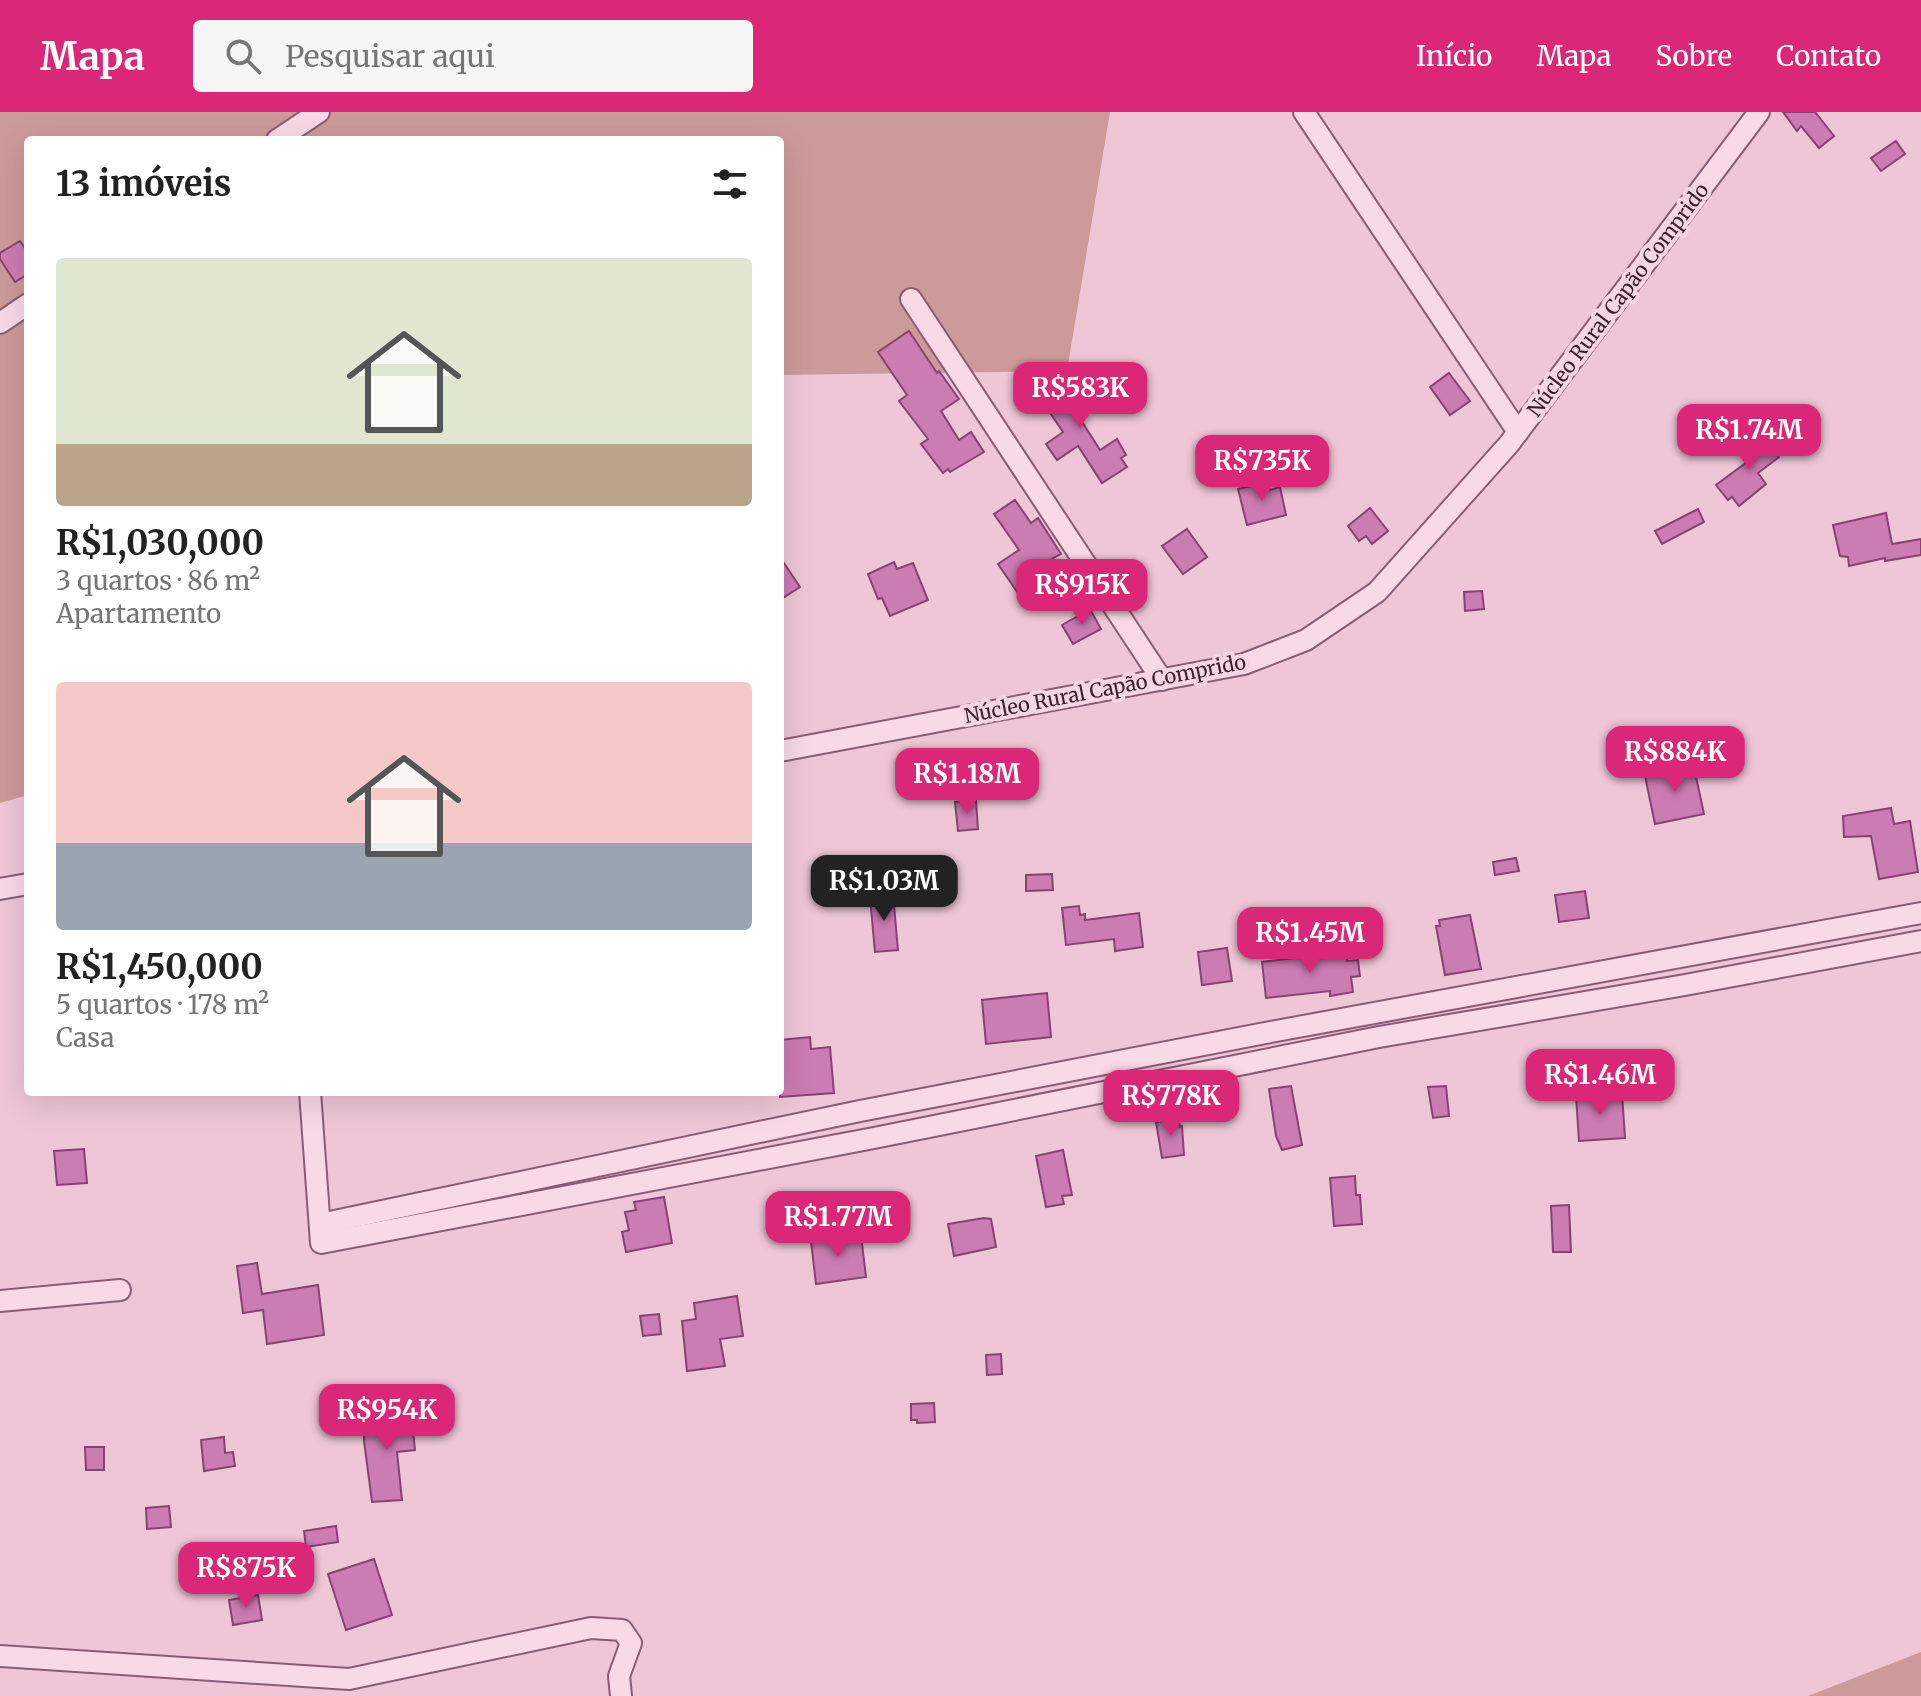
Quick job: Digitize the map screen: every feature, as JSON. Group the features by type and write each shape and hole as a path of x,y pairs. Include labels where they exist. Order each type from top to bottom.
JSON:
{"street":[{"path":"283,136 319,112"},
{"path":"1304,112 1518,432"},
{"name":"Núcleo Rural Capão Comprido","path":"784,750 1244,664 1306,640 1377,592 1518,432 1759,112"},
{"path":"911,299 1162,680"},
{"path":"0,323 24,307"},
{"path":"0,889 24,885"},
{"path":"320,1234 971,1090 1921,913"},
{"path":"320,1234 978,1117 1379,1037 1921,941"},
{"path":"1725,949 1730,976"},
{"path":"971,1090 978,1117"},
{"path":"310,1096 320,1234"},
{"path":"0,1301 120,1290"},
{"path":"0,1656 349,1679 591,1628 622,1630 631,1643 619,1676 621,1696"}],"shaded area":[{"path":"0,112 1110,112 1067,371 784,375 784,136 24,136 24,796 0,803"},
{"path":"1921,1652 1921,1696 1808,1696"}],"building":[{"path":"1783,112 1815,112 1834,136 1819,148 1801,126 1797,131"},
{"path":"1896,141 1905,154 1881,171 1871,158"},
{"path":"20,241 24,247 24,276 15,282 0,259 0,253"},
{"path":"909,331 959,399 941,411 959,440 971,432 984,452 950,472 948,469 943,473 921,444 928,439 899,401 907,395 878,352"},
{"path":"1060,365 1074,386 1078,384 1090,399 1074,409 1100,450 1117,439 1126,455 1121,458 1127,467 1102,483 1078,446 1057,460 1046,444 1063,432 1044,404 1060,393 1047,375"},
{"path":"1449,373 1470,401 1450,415 1430,387"},
{"path":"1763,434 1779,457 1758,473 1766,484 1739,506 1732,497 1728,500 1716,485 1747,462 1743,457 1753,450 1749,444"},
{"path":"1268,482 1270,490 1280,487 1286,515 1247,525 1238,489"},
{"path":"1015,500 1031,523 1038,518 1061,554 1048,561 1052,566 1039,574 1051,592 1051,598 1035,609 1032,605 1028,608 998,564 1019,550 994,514"},
{"path":"1370,508 1388,531 1372,544 1366,536 1359,541 1348,526"},
{"path":"1698,509 1704,522 1662,544 1655,531"},
{"path":"1886,513 1892,544 1921,539 1921,555 1885,561 1885,558 1849,566 1848,557 1840,556 1833,525"},
{"path":"1187,529 1207,557 1183,574 1162,546"},
{"path":"894,562 897,569 913,563 928,600 890,616 882,598 878,599 868,574"},
{"path":"784,563 800,587 784,597"},
{"path":"1482,591 1484,609 1465,611 1464,592"},
{"path":"1090,609 1101,629 1073,644 1062,625"},
{"path":"1692,758 1704,814 1655,824 1645,776 1678,769 1677,762"},
{"path":"976,801 978,829 958,831 955,802"},
{"path":"1891,808 1894,824 1910,821 1918,872 1879,879 1871,836 1844,837 1843,816"},
{"path":"1516,858 1519,871 1495,875 1493,862"},
{"path":"1052,874 1053,890 1026,891 1026,875"},
{"path":"1585,891 1589,918 1559,922 1555,895"},
{"path":"893,894 898,950 875,952 870,897"},
{"path":"1079,906 1080,915 1085,914 1085,920 1139,913 1143,947 1115,951 1114,939 1066,945 1062,908"},
{"path":"1470,915 1481,969 1445,975 1436,926 1440,926 1439,920"},
{"path":"1227,948 1232,981 1202,985 1198,952"},
{"path":"1346,952 1347,961 1358,960 1360,976 1351,977 1353,992 1330,996 1330,991 1266,998 1262,962"},
{"path":"1047,993 1051,1037 986,1044 982,1000"},
{"path":"810,1037 811,1049 830,1047 834,1093 780,1097 784,1096 784,1040"},
{"path":"1291,1086 1302,1145 1282,1150 1276,1136 1269,1089"},
{"path":"1446,1086 1449,1116 1433,1118 1428,1087"},
{"path":"1622,1093 1625,1138 1579,1141 1576,1096"},
{"path":"1178,1119 1182,1126 1184,1155 1162,1158 1156,1122"},
{"path":"84,1149 87,1183 57,1185 54,1151"},
{"path":"1063,1150 1072,1195 1062,1196 1064,1204 1046,1207 1036,1156"},
{"path":"1355,1176 1362,1224 1334,1226 1330,1178"},
{"path":"664,1197 672,1243 626,1252 622,1232 629,1230 625,1212 636,1210 634,1202"},
{"path":"1569,1205 1571,1252 1553,1252 1551,1206"},
{"path":"991,1219 996,1247 954,1256 948,1224"},
{"path":"861,1235 866,1277 816,1284 811,1241"},
{"path":"257,1263 262,1294 318,1285 324,1335 267,1344 263,1310 243,1313 237,1266"},
{"path":"737,1296 743,1336 720,1339 725,1366 687,1371 682,1321 696,1319 694,1303"},
{"path":"659,1314 661,1334 643,1336 640,1316"},
{"path":"1001,1354 1002,1374 987,1375 986,1355"},
{"path":"934,1403 935,1422 917,1423 917,1420 911,1420 911,1404"},
{"path":"411,1411 415,1450 397,1452 402,1500 372,1502 364,1416"},
{"path":"224,1437 225,1453 233,1452 235,1466 204,1471 201,1440"},
{"path":"85,1447 104,1447 104,1470 86,1470"},
{"path":"169,1506 171,1527 147,1529 146,1508"},
{"path":"336,1526 338,1542 306,1547 304,1531"},
{"path":"374,1559 392,1615 346,1630 328,1574"},
{"path":"258,1595 262,1620 233,1625 229,1600"}]}
